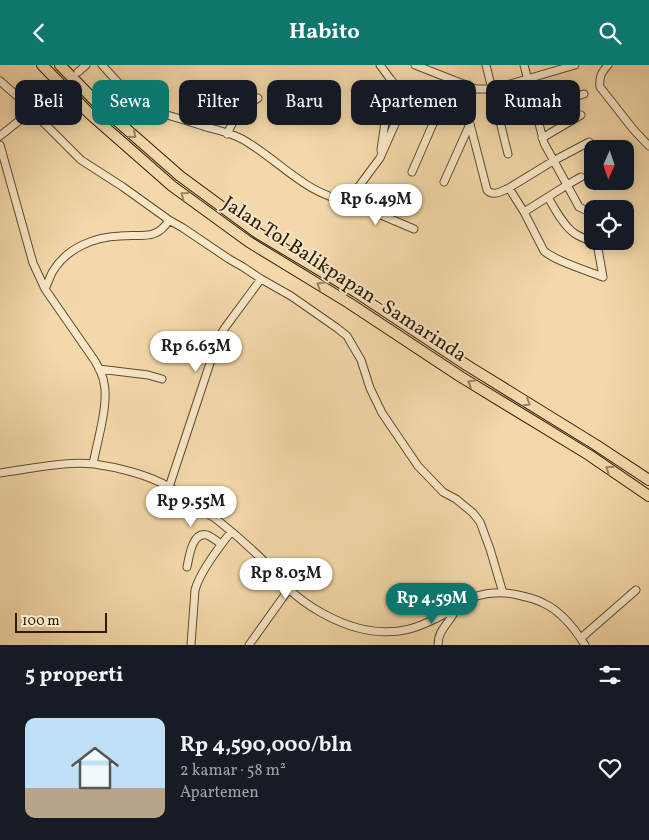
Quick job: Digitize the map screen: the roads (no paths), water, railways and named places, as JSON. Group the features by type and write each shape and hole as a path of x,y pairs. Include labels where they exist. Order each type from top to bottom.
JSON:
{"highway":[{"name":"Jalan Tol Balikpapan–Samarinda","path":"42,65 90,115 172,186 249,242 349,303 461,377 590,455 649,496"},
{"name":"Jalan Tol Balikpapan–Samarinda","path":"60,65 99,105 180,176 256,232 356,292 468,366 596,445 649,481"}],"street":[{"path":"78,72 86,65"},
{"path":"102,65 138,105 242,139 309,187 414,229"},
{"path":"380,65 391,80"},
{"path":"415,65 476,89 486,89"},
{"path":"486,65 490,80"},
{"path":"524,65 528,79"},
{"path":"524,80 575,65"},
{"path":"608,65 601,73 600,87 649,146"},
{"path":"0,81 15,95"},
{"path":"580,95 584,94"},
{"path":"227,133 238,112 258,98"},
{"path":"542,138 581,115"},
{"path":"0,136 15,124"},
{"path":"46,125 81,160 229,259 291,296 337,327 347,336 361,360 370,388 382,413 418,466 443,491 474,513 480,522 503,593"},
{"path":"380,158 385,125"},
{"path":"348,201 380,158 395,125"},
{"path":"412,172 432,125"},
{"path":"444,182 470,125"},
{"path":"470,125 487,190 493,194 509,188 584,145"},
{"path":"501,125 508,154"},
{"path":"539,125 546,149 579,207 584,209"},
{"path":"0,145 33,263 45,289 79,336 99,369 105,385 106,395 102,422 93,464"},
{"path":"524,212 581,177"},
{"path":"509,188 544,251 558,259 603,277 597,243 582,237 570,229 548,197"},
{"path":"45,289 52,272 64,257 78,247 115,237 147,237 166,226 170,220"},
{"path":"170,487 218,339 261,279"},
{"path":"99,369 148,375 162,379"},
{"path":"0,473 65,464 93,464 130,472 154,480 170,487 216,519 258,555 289,589 312,607 343,623 356,627 390,632 411,629 431,621 478,596 490,593 503,593 528,597 544,603 565,619 583,642 636,590"},
{"path":"191,645 196,584 221,544 231,532"},
{"path":"187,567 194,541 198,536 206,535 221,544"},
{"path":"248,645 289,589"},
{"path":"438,645 440,632 451,619 456,608"}]}
